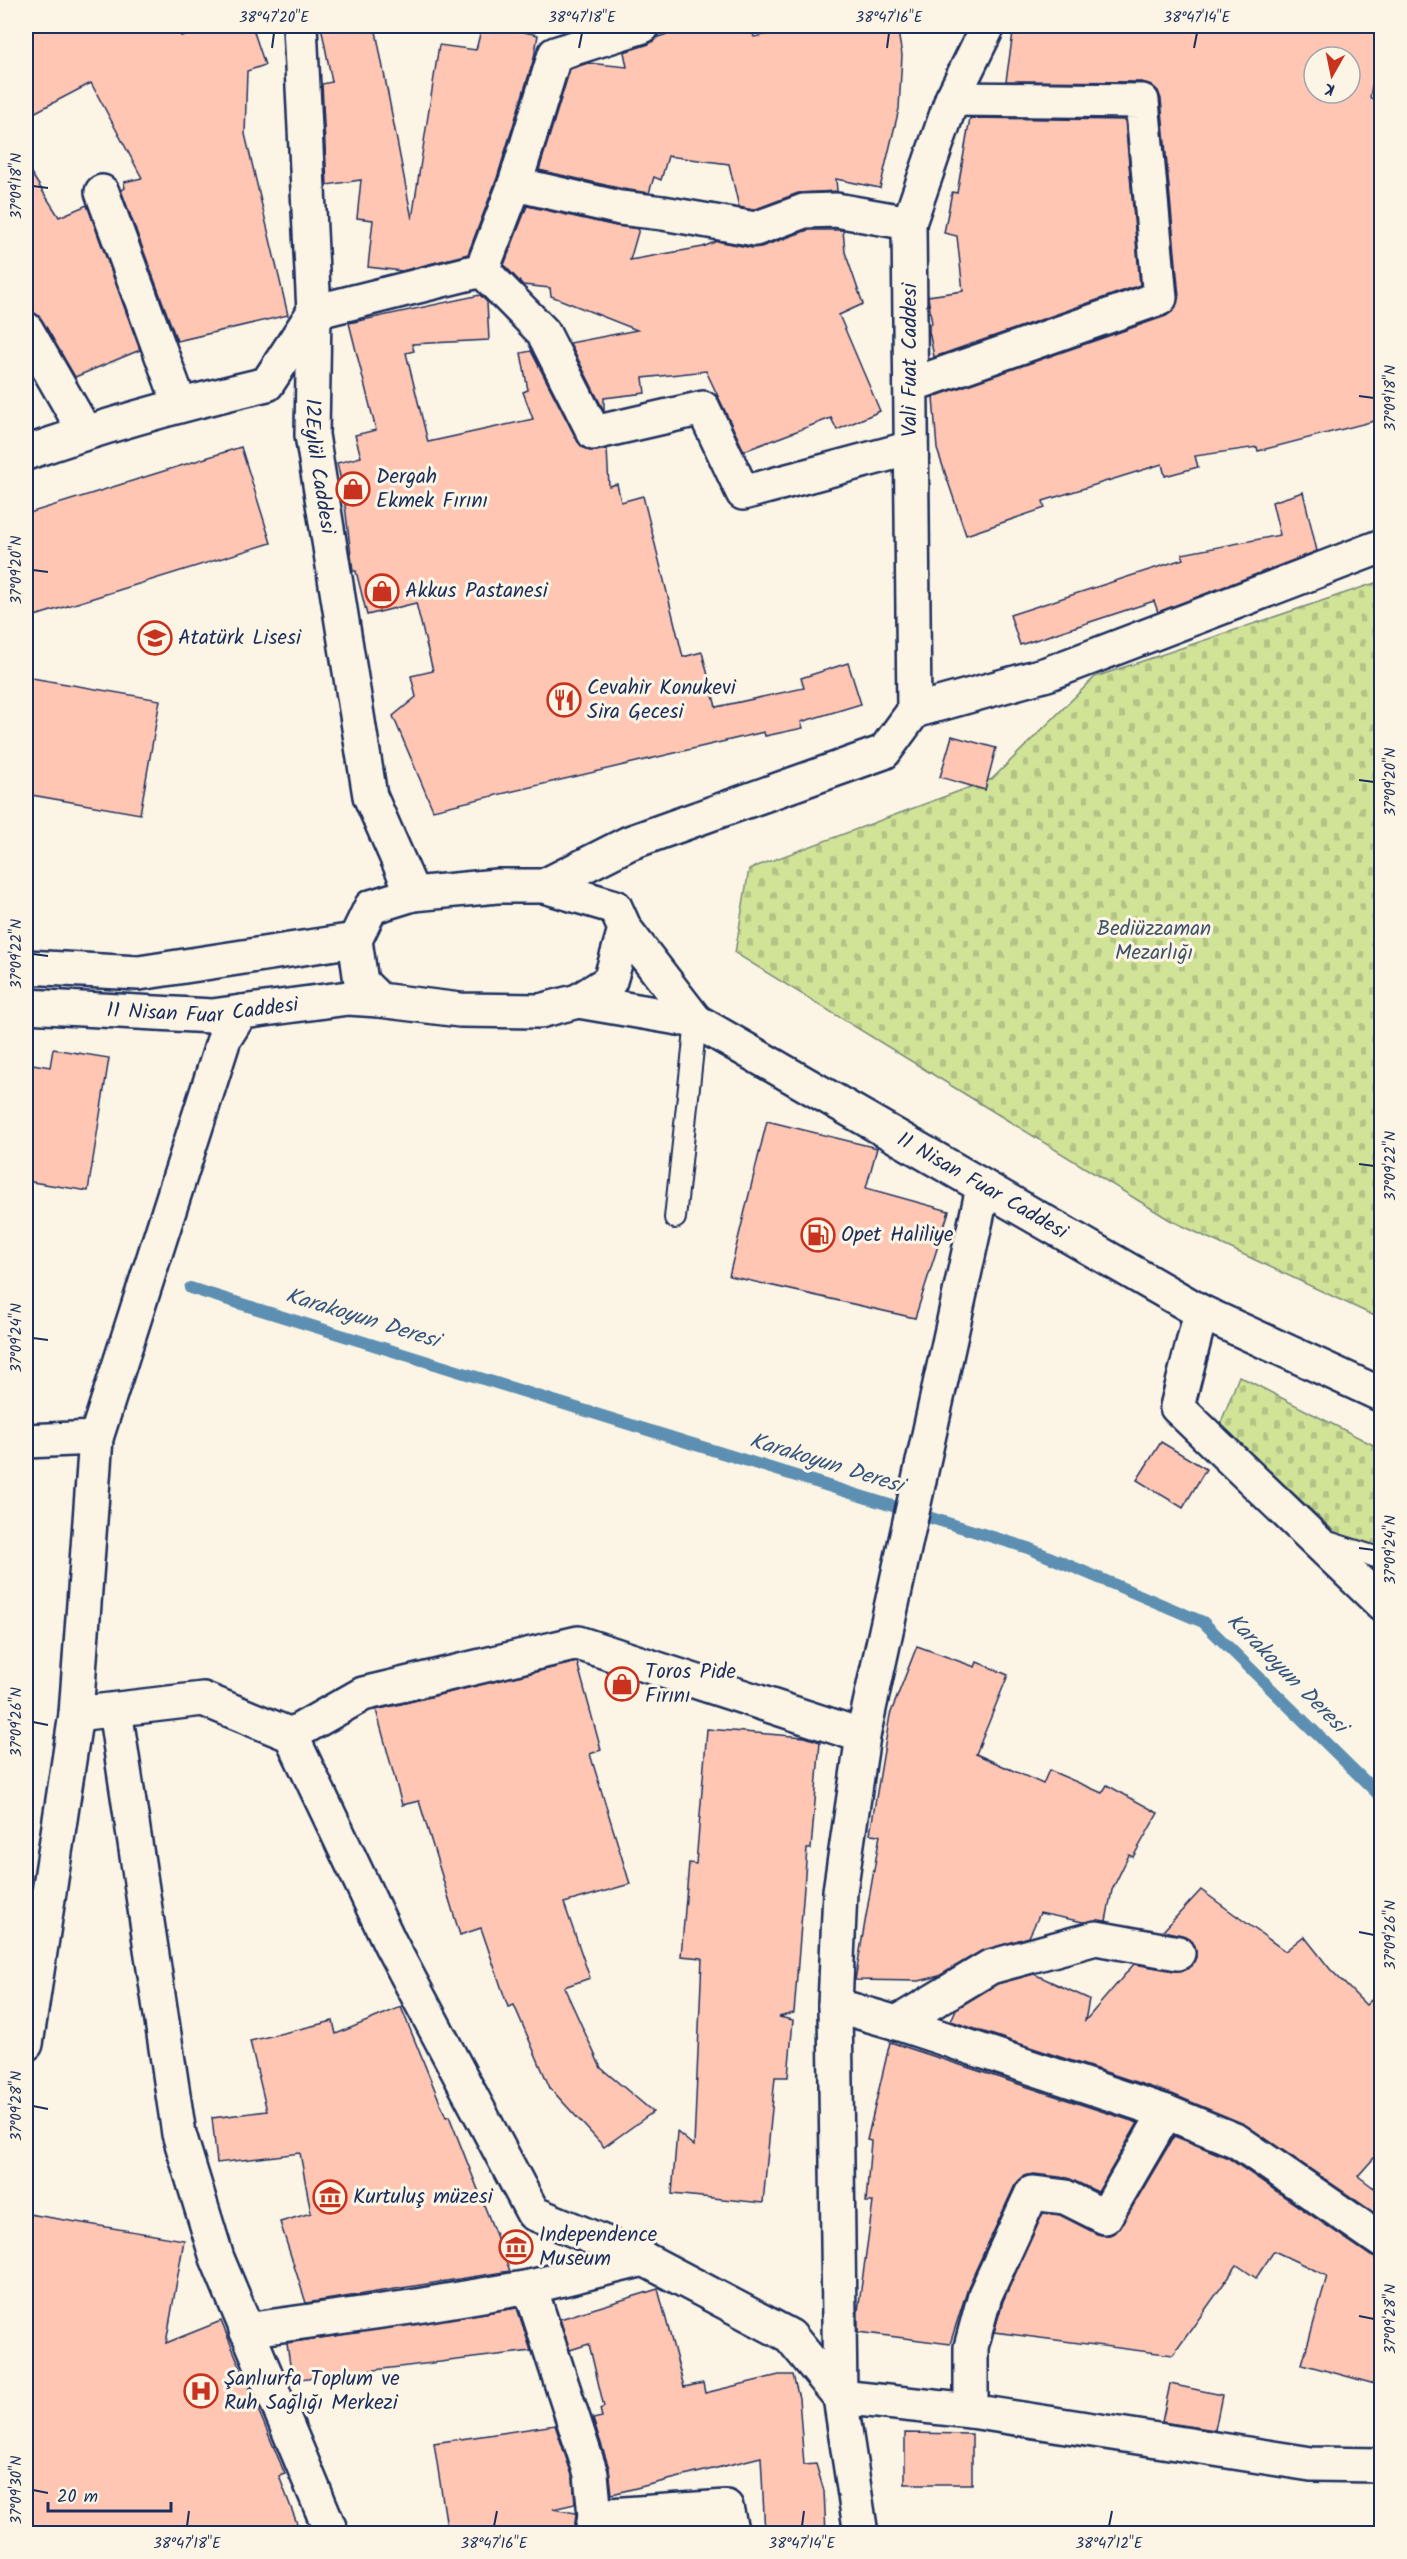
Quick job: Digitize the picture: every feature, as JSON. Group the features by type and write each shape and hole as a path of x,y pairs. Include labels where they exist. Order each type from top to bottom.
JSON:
{"street":[{"name":"12Eylül Caddesi","path":"300,26 314,312 312,435 370,795 413,894"},
{"name":"Vali Fuat Caddesi","path":"914,711 909,223 952,99 988,26"},
{"path":"482,270 515,184 555,54 624,28"},
{"path":"911,385 1160,298 1142,101 952,99"},
{"path":"515,184 620,208 755,229 804,211 836,210 909,223"},
{"path":"102,192 180,405"},
{"path":"26,453 85,432 180,405 267,384 314,312 482,270"},
{"path":"482,270 543,332 594,433 703,408 743,493 911,448"},
{"path":"26,329 85,432"},
{"path":"543,886 630,843 884,752 914,711 1047,674 1382,546"},
{"path":"379,1000 361,982 355,940 371,907 413,894 497,885 543,886 615,907 625,929 696,1021"},
{"path":"578,1001 610,981 625,929"},
{"name":"11 Nisan Fuar Caddesi","path":"26,967 140,973 355,940"},
{"name":"11 Nisan Fuar Caddesi","path":"26,1006 212,1016 348,998 460,1010 528,1011 540,1011 578,1001 696,1021 1201,1312 1382,1395"},
{"path":"26,2044 76,1714 96,1438 224,1039 241,1012"},
{"path":"861,2534 840,2397 835,2005 840,1891 863,1736 983,1188"},
{"path":"1201,1312 1177,1407 1382,1604"},
{"path":"26,1441 96,1438"},
{"path":"291,1735 363,1694 578,1643 863,1736"},
{"path":"76,1714 203,1698 291,1735 390,1943 533,2213 644,2259 790,2336 840,2397 970,2411 1311,2464 1382,2465"},
{"path":"115,1710 179,2134 217,2258 332,2534"},
{"path":"897,2023 990,1967 1096,1938 1178,1953"},
{"path":"835,2005 897,2023 1166,2112 1237,2141 1382,2241"},
{"path":"970,2411 971,2347 985,2295 1032,2193 1065,2197 1105,2217 1166,2112"},
{"path":"246,2330 530,2288 644,2259"},
{"path":"530,2288 591,2474 594,2525 726,2507 732,2534"}],"lane":[{"path":"675,1218 696,1021"},
{"path":"1314,1538 1382,1559"}],"green space":[{"name":"Bediüzzaman Mezarlığı","path":"1381,581 1381,1319 1170,1220 735,953 749,869 992,779 1095,677"},
{"path":"1239,1376 1381,1449 1381,1575 1220,1425"}],"building":[{"path":"26,26 177,26 181,36 214,26 252,26 265,65 247,71 245,134 288,315 177,341 121,190 125,188 124,182 142,178 91,83 26,117"},
{"path":"321,26 375,26 412,219 439,45 476,50 482,26 497,26 538,35 534,58 497,178 468,254 402,271 368,267 373,220 357,218 361,180 327,185 322,84 332,82"},
{"path":"692,26 750,26 754,37 811,26 897,26 902,55 899,109 880,188 836,179 837,191 798,193 753,210 739,207 729,164 668,156 661,180 654,177 649,193 539,170 570,69 588,63 627,67 624,52 649,44 658,37"},
{"path":"1014,26 1382,26 1370,98 1382,100 1382,353 1379,355 1382,419 1258,451 1257,447 1195,456 1198,467 1165,476 1162,464 1043,501 1045,508 966,535 937,449 933,397 1166,316 1173,311 1179,297 1161,99 1158,91 1142,82 1006,81"},
{"path":"970,118 1125,120 1140,285 934,357 929,331 929,325 932,324 928,296 963,291 957,236 944,233 952,192 957,193"},
{"path":"26,165 59,217 87,205 140,350 75,377 42,320 30,311 26,301"},
{"path":"527,206 639,229 630,260 703,247 717,241 752,248 761,247 808,230 843,230 845,252 863,304 839,315 880,411 837,430 831,418 744,451 706,371 643,378 645,393 604,398 604,411 570,343 637,330 551,296 550,288 523,285 504,265"},
{"path":"480,295 487,302 489,340 412,344 414,351 406,353 428,442 533,419 523,392 528,390 521,353 531,351 578,442 589,451 607,449 609,486 617,484 621,502 643,496 683,657 702,652 716,707 804,688 801,678 848,663 861,704 801,722 803,728 765,736 764,732 433,810 393,716 416,697 411,676 433,671 416,603 367,615 356,571 353,571 343,489 337,463 361,457 355,435 376,430 349,323"},
{"path":"241,447 271,543 35,616 26,586 26,514"},
{"path":"1303,492 1317,551 1158,612 1154,601 1020,645 1010,615 1183,559 1182,554 1280,535 1272,502"},
{"path":"26,677 160,700 140,814 26,794"},
{"path":"952,736 996,748 985,790 940,777"},
{"path":"53,1049 109,1058 88,1191 26,1181 26,1063 50,1067"},
{"path":"767,1121 877,1148 866,1188 949,1211 915,1318 729,1276"},
{"path":"1161,1442 1206,1469 1183,1508 1137,1480"},
{"path":"917,1646 975,1667 977,1662 1008,1675 976,1754 1043,1784 1049,1770 1102,1793 1107,1785 1158,1813 1133,1857 1129,1855 1112,1890 1106,1921 1083,1922 1040,1913 1029,1937 981,1951 939,1976 919,1981 855,1980 880,1835 870,1834 890,1715"},
{"path":"577,1662 601,1750 590,1754 630,1884 564,1903 590,1978 564,1987 601,2068 653,2112 604,2147 550,2088 514,2005 508,2007 481,1928 460,1935 419,1801 402,1805 376,1710"},
{"path":"707,1729 805,1737 820,1742 811,1849 807,1849 794,2013 779,2017 793,2020 788,2077 775,2077 763,2203 672,2194 677,2132 694,2146 702,1958 681,1956 689,1863 696,1864"},
{"path":"1201,1890 1285,1951 1304,1936 1330,1969 1366,2005 1382,1990 1382,2149 1358,2176 1382,2194 1382,2218 1244,2124 1172,2094 951,2021 956,2009 997,1984 1034,1974 1089,1999 1085,2021 1134,1964 1175,1971 1185,1970 1192,1966 1196,1957 1195,1946 1190,1938 1163,1931"},
{"path":"401,2007 446,2117 449,2116 510,2271 306,2303 280,2222 311,2213 300,2153 217,2163 212,2118 267,2111 250,2041 333,2021 336,2034"},
{"path":"890,2042 1138,2123 1098,2192 1068,2178 1034,2174 1024,2176 1015,2185 968,2287 950,2344 858,2332 858,2311 873,2202 866,2202 871,2141 867,2140"},
{"path":"1174,2136 1228,2158 1371,2256 1382,2260 1382,2386 1302,2364 1327,2276 1274,2251 1256,2278 1237,2265 1173,2355 994,2332 1003,2301 1043,2213 1060,2215 1097,2234 1106,2236 1115,2233"},
{"path":"29,2214 184,2240 166,2343 221,2321 285,2474 279,2476 301,2534 30,2534 28,2485 26,2485 26,2234"},
{"path":"658,2289 684,2387 703,2383 705,2393 779,2375 793,2375 799,2398 804,2465 816,2464 824,2491 826,2534 765,2534 761,2457 612,2494 609,2468 593,2419 602,2417 600,2409 604,2407 589,2344 570,2350 560,2319"},
{"path":"517,2308 531,2351 292,2380 287,2343"},
{"path":"1170,2384 1222,2395 1215,2430 1162,2422"},
{"path":"555,2425 573,2478 575,2504 553,2509 576,2513 574,2534 448,2534 434,2443"},
{"path":"905,2433 972,2434 972,2484 905,2484"}],"waterway":[{"name":"Karakoyun Deresi","path":"190,1288 1028,1548 1203,1622 1382,1798"}],"place":[{"name":"Dergah Ekmek Fırını","path":"353,489"},
{"name":"Akkus Pastanesi","path":"382,591"},
{"name":"Atatürk Lisesi","path":"155,638"},
{"name":"Cevahir Konukevi Sira Gecesi","path":"564,700"},
{"name":"Opet Haliliye","path":"818,1235"},
{"name":"Toros Pide Fırını","path":"622,1684"},
{"name":"Kurtuluş müzesi","path":"330,2197"},
{"name":"Independence Museum","path":"516,2247"},
{"name":"Şanlıurfa Toplum ve Ruh Sağlığı Merkezi","path":"201,2391"}]}
